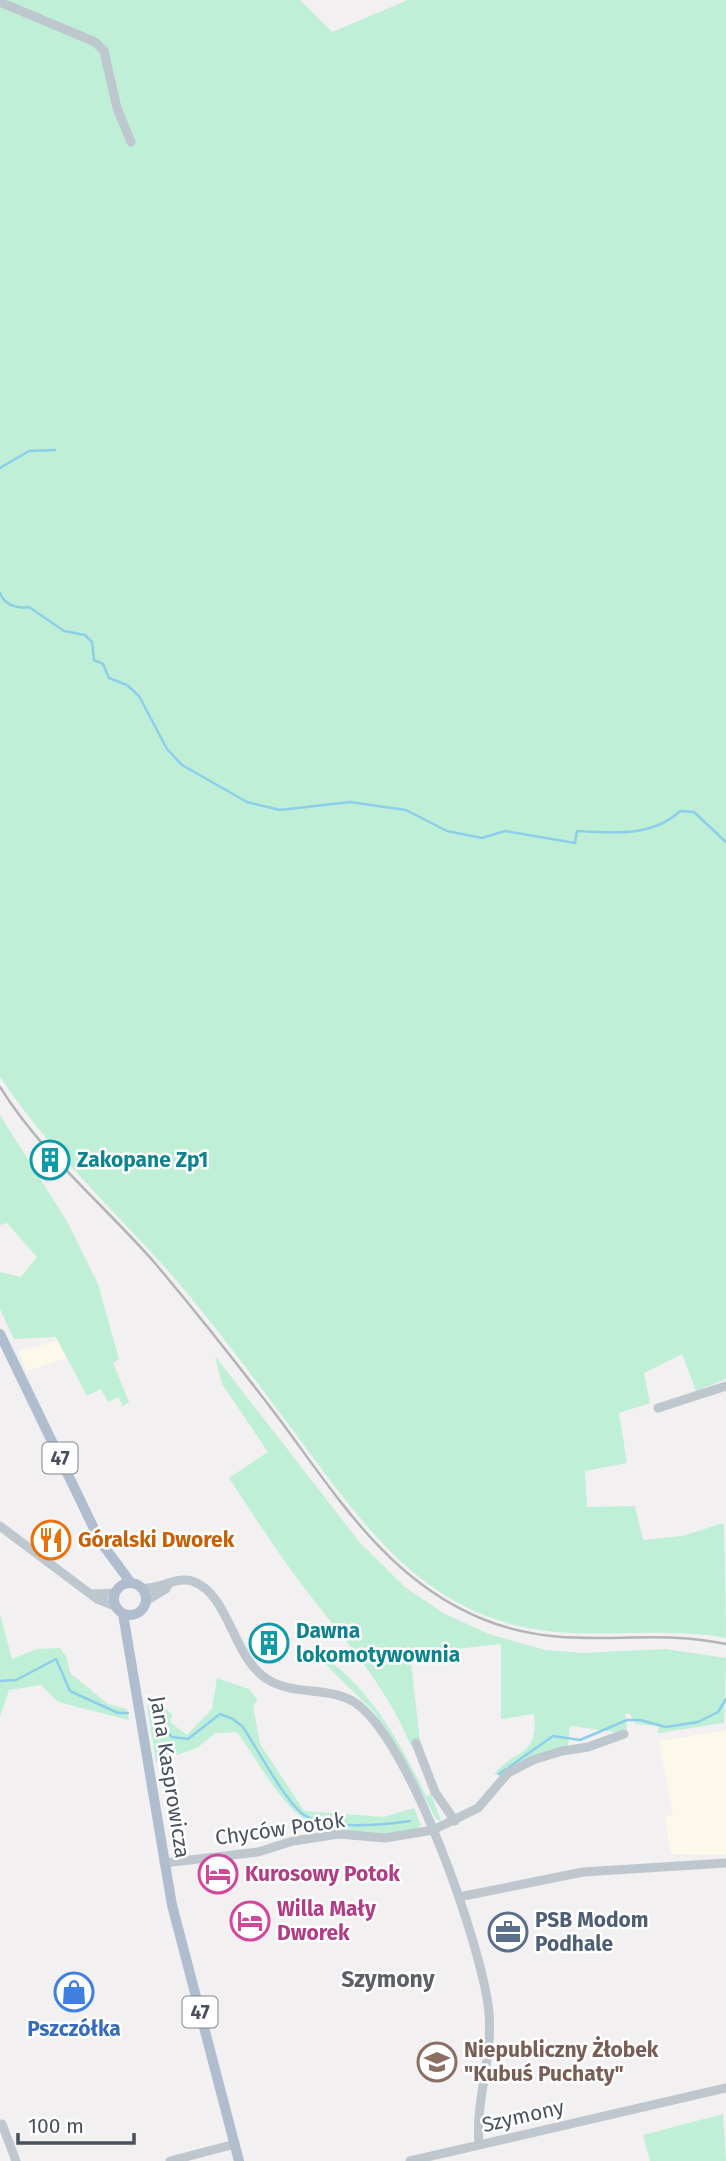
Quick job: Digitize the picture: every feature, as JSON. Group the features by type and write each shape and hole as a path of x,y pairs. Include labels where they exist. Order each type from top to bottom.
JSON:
{"main road":[{"name":"47","path":"0,1334 96,1534 146,1601"},
{"name":"47","path":"113,1560 117,1590 124,1612"},
{"path":"117,1590 136,1586"},
{"path":"124,1612 141,1611 146,1601"},
{"name":"Jana Kasprowicza","path":"124,1612 164,1863 239,2161"}],"street":[{"path":"0,2 95,42 104,51 117,108 131,142"},
{"path":"658,1408 726,1385"},
{"path":"0,1526 97,1599 124,1612"},
{"path":"136,1586 167,1585 187,1580 212,1595 246,1659 267,1679 288,1688 341,1696 355,1703 381,1733 402,1766 433,1830 477,1952 489,2014 489,2051 478,2144"},
{"path":"146,1601 166,1589 167,1585"},
{"path":"92,1594 117,1590"},
{"name":"Chyców Potok","path":"164,1863 261,1851 293,1840 339,1834 386,1838 433,1830 455,1821 490,1797 508,1773 533,1760 588,1747 624,1734"},
{"path":"416,1743 435,1792 455,1821"},
{"path":"459,1898 583,1872 726,1863"},
{"name":"Szymony","path":"410,2161 726,2088"},
{"path":"2,2124 16,2161"},
{"path":"170,2161 235,2144"}],"shaded area":[{"path":"58,1341 67,1358 27,1371 18,1351"},
{"path":"726,1730 726,1855 671,1854 665,1817 673,1814 659,1741"}],"green space":[{"path":"0,0 300,0 332,32 408,0 726,0 726,1379 696,1391 682,1354 644,1373 650,1403 619,1413 627,1463 585,1471 587,1507 635,1506 643,1540 682,1536 724,1523 726,1638 668,1633 581,1633 524,1627 495,1619 463,1605 408,1568 362,1521 193,1300 62,1157 0,1077"},
{"path":"0,1115 68,1223 98,1284 119,1359 113,1363 129,1402 123,1406 118,1397 108,1402 101,1389 87,1396 56,1337 14,1339 0,1309 0,1272 21,1277 37,1257 7,1223 0,1225"},
{"path":"215,1356 361,1544 406,1588 445,1614 489,1634 545,1650 583,1653 666,1649 726,1658 724,1723 658,1733 658,1726 636,1724 630,1714 625,1713 627,1729 615,1732 570,1726 568,1745 530,1757 502,1776 494,1774 524,1751 533,1738 535,1728 534,1714 501,1719 501,1644 410,1654 420,1741 411,1746 378,1685 288,1566 229,1478 268,1452 222,1384"},
{"path":"0,1614 12,1659 37,1649 60,1648 67,1658 70,1673 108,1704 127,1709 129,1720 58,1702 41,1685 9,1690 0,1717"},
{"path":"308,1647 347,1675 378,1712 404,1753 426,1796 431,1794 441,1821 436,1819 405,1761 374,1712"},
{"path":"217,1678 249,1689 258,1701 253,1705 260,1744 304,1811 384,1817 414,1808 421,1825 413,1832 362,1835 342,1834 316,1827 289,1805 277,1791 237,1732 215,1733 197,1748 156,1762 147,1705 165,1708 172,1715 170,1722 187,1735 212,1709"},
{"path":"723,2114 726,2161 650,2161 643,2135"}],"waterway":[{"path":"0,468 29,451 55,450"},
{"path":"0,593 5,601 12,605 29,607 64,631 85,635 92,642 94,660 103,664 109,678 127,685 139,696 167,749 182,765 247,802 280,810 350,802 406,810 447,831 482,838 505,831 575,843 577,831 632,832 657,825 680,811 694,812 726,842"},
{"name":"Chyców Potok","path":"0,1681 16,1680 56,1659 70,1691 118,1713 128,1713"},
{"name":"Chyców Potok","path":"509,1767 553,1736 580,1740 627,1720 640,1720 666,1727 698,1722 718,1712 726,1699"},
{"name":"Chyców Potok","path":"151,1714 172,1737 188,1739 220,1714 233,1719 243,1727 297,1809 315,1820 357,1826 410,1821"},
{"name":"Chyców Potok","path":"499,1774 506,1769"}],"railway":[{"path":"0,1087 53,1156 154,1262 186,1301 265,1400 345,1508 394,1561 421,1584 451,1604 485,1620 547,1636 665,1637 726,1644"}],"place":[{"name":"Zakopane Zp1","path":"50,1160"},
{"name":"Góralski Dworek","path":"51,1540"},
{"name":"Dawna lokomotywownia","path":"269,1643"},
{"name":"Kurosowy Potok","path":"218,1874"},
{"name":"Willa Mały Dworek","path":"250,1921"},
{"name":"PSB Modom Podhale","path":"508,1932"},
{"name":"Pszczółka","path":"74,1992"},
{"name":"Niepubliczny Żłobek \"Kubuś Puchaty\"","path":"437,2062"}],"district":[{"name":"Szymony","path":"388,1979"}]}
